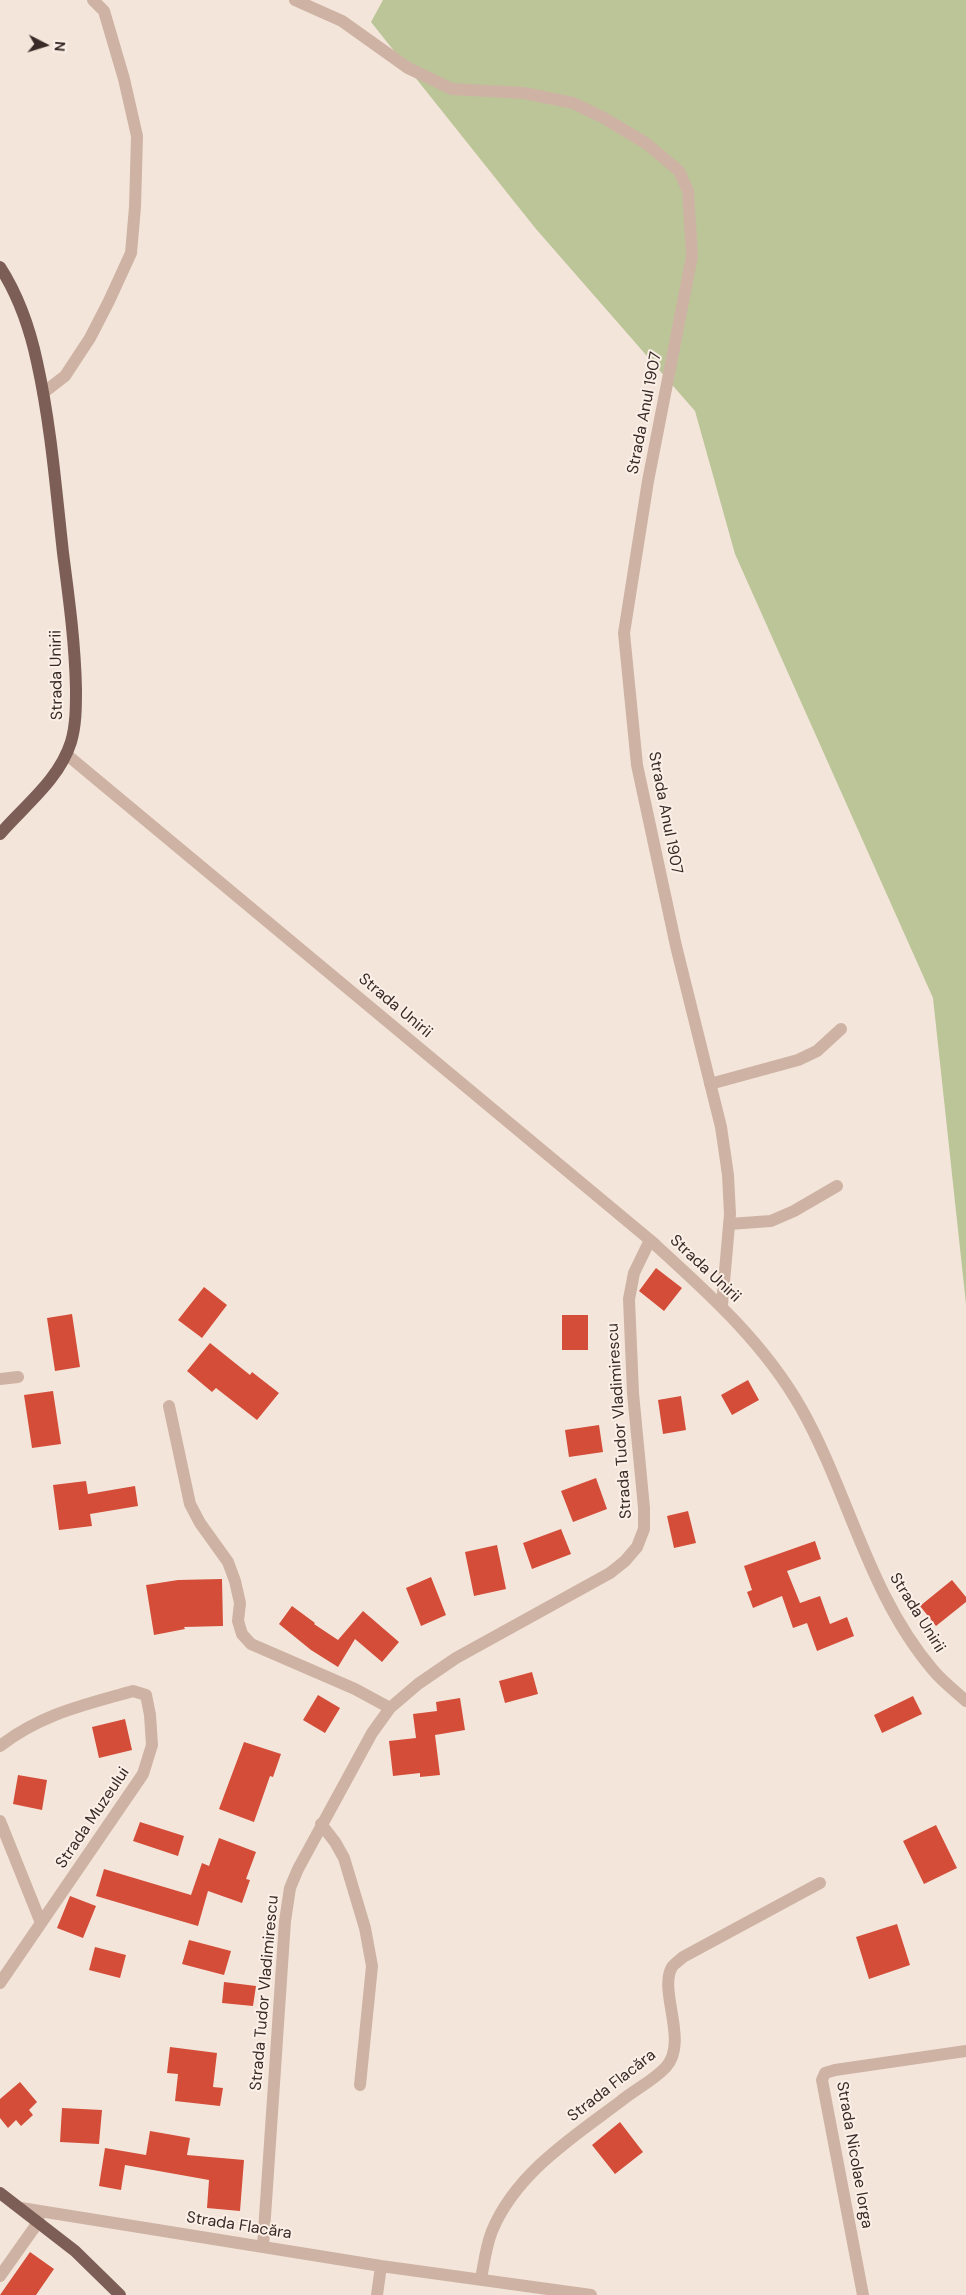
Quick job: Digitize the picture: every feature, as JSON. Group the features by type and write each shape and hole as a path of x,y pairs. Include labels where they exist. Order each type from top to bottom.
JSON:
{"main road":[{"name":"Strada Unirii","path":"0,267 18,302 30,336 43,393 51,444 74,633 75,722 66,754"},
{"path":"0,834 53,777 66,754"},
{"path":"0,2193 40,2221 75,2251 120,2295"}],"street":[{"path":"43,393 65,376 90,338 109,302 131,252 135,207 137,136 124,79 104,11 93,0"},
{"name":"Strada Anul 1907","path":"295,0 342,21 408,68 452,89 524,93 573,103 604,118 647,144 679,171 688,191 692,256 648,481 624,633 637,764 676,946 721,1127 728,1175 729,1224 722,1306"},
{"name":"Strada Unirii","path":"66,754 650,1240 722,1306 750,1336 778,1372 800,1407 819,1442 875,1576 894,1614 914,1646 934,1672 966,1701"},
{"path":"710,1084 798,1060 817,1052 842,1029"},
{"path":"729,1224 771,1221 794,1211 837,1186"},
{"name":"Strada Tudor Vladimirescu","path":"263,2246 287,1900 298,1870 321,1824 372,1733 390,1708 418,1684 456,1658 610,1573 625,1561 636,1547 644,1529 644,1508 633,1393 629,1299 634,1273 650,1240"},
{"path":"0,1379 18,1377"},
{"path":"169,1406 190,1504 200,1523 228,1562 240,1603 238,1621 242,1634 250,1644 355,1689 390,1708"},
{"name":"Strada Muzeului","path":"0,1746 17,1733 45,1717 133,1691 146,1695 150,1715 152,1745 143,1774 0,1983"},
{"path":"0,1821 41,1923"},
{"path":"321,1824 336,1842 344,1858 365,1928 372,1966 360,2085"},
{"name":"Strada Flacăra","path":"481,2279 485,2255 493,2230 506,2207 538,2165 652,2079 672,2060 675,2038 668,1978 672,1967 683,1957 820,1884"},
{"name":"Strada Nicolae Iorga","path":"863,2295 822,2080 825,2074 835,2070 966,2051"},
{"name":"Strada Flacăra","path":"21,2208 381,2266 591,2295"},
{"path":"0,2276 40,2221"},
{"path":"377,2295 381,2266"}],"green space":[{"path":"383,0 966,0 966,1304 933,998 735,554 695,411 536,229 371,22"}],"building":[{"path":"656,1268 682,1288 664,1311 639,1291"},
{"path":"204,1287 227,1305 202,1338 178,1320"},
{"path":"72,1314 80,1367 55,1371 47,1318"},
{"path":"562,1315 588,1315 588,1350 562,1350"},
{"path":"210,1343 250,1375 252,1372 279,1393 257,1420 216,1388 212,1392 187,1371"},
{"path":"748,1380 759,1400 732,1415 721,1395"},
{"path":"53,1391 61,1444 32,1448 24,1395"},
{"path":"681,1396 686,1430 663,1434 658,1400"},
{"path":"599,1425 603,1452 569,1457 565,1430"},
{"path":"596,1478 607,1509 573,1522 561,1491"},
{"path":"86,1481 88,1494 135,1486 138,1506 90,1514 92,1526 59,1530 53,1485"},
{"path":"688,1511 696,1543 674,1548 667,1516"},
{"path":"561,1529 571,1554 532,1569 523,1543"},
{"path":"815,1541 821,1559 787,1571 800,1603 820,1596 830,1624 847,1617 854,1636 817,1651 807,1623 793,1628 782,1596 753,1608 747,1592 752,1590 744,1566"},
{"path":"497,1545 506,1589 474,1596 465,1552"},
{"path":"431,1577 446,1615 421,1626 406,1588"},
{"path":"222,1579 223,1626 184,1627 185,1629 154,1635 146,1585 178,1580"},
{"path":"952,1580 966,1597 966,1602 936,1626 920,1606"},
{"path":"292,1606 338,1640 363,1611 399,1642 382,1662 355,1639 338,1667 311,1650 279,1624"},
{"path":"532,1672 538,1694 505,1703 499,1681"},
{"path":"318,1695 340,1708 325,1733 303,1720"},
{"path":"913,1696 922,1714 882,1733 874,1715"},
{"path":"460,1698 465,1730 435,1735 440,1775 420,1777 420,1773 393,1776 389,1741 416,1738 413,1714 437,1711 436,1702"},
{"path":"125,1719 132,1750 99,1758 92,1727"},
{"path":"244,1742 281,1754 273,1777 270,1776 254,1822 219,1809"},
{"path":"18,1775 47,1780 42,1810 13,1804"},
{"path":"140,1822 184,1836 178,1856 133,1841"},
{"path":"936,1825 957,1868 924,1884 903,1841"},
{"path":"219,1838 256,1852 246,1879 250,1880 242,1903 208,1891 198,1926 96,1896 104,1869 191,1895 202,1863 209,1866"},
{"path":"70,1896 96,1906 83,1938 57,1928"},
{"path":"897,1924 910,1965 869,1979 856,1937"},
{"path":"189,1940 231,1951 224,1975 182,1964"},
{"path":"95,1947 126,1955 120,1978 89,1970"},
{"path":"224,1982 256,1986 253,2006 222,2003"},
{"path":"170,2047 217,2053 213,2087 223,2088 220,2106 175,2101 178,2074 167,2073"},
{"path":"20,2082 37,2102 29,2110 33,2115 21,2126 16,2120 8,2128 0,2118 0,2099"},
{"path":"62,2108 102,2110 99,2144 60,2142"},
{"path":"620,2122 643,2152 615,2174 592,2145"},
{"path":"150,2131 190,2138 187,2155 244,2160 240,2211 207,2208 209,2180 125,2165 121,2190 99,2186 105,2148 146,2155"},
{"path":"30,2252 54,2269 36,2295 0,2295"}]}
